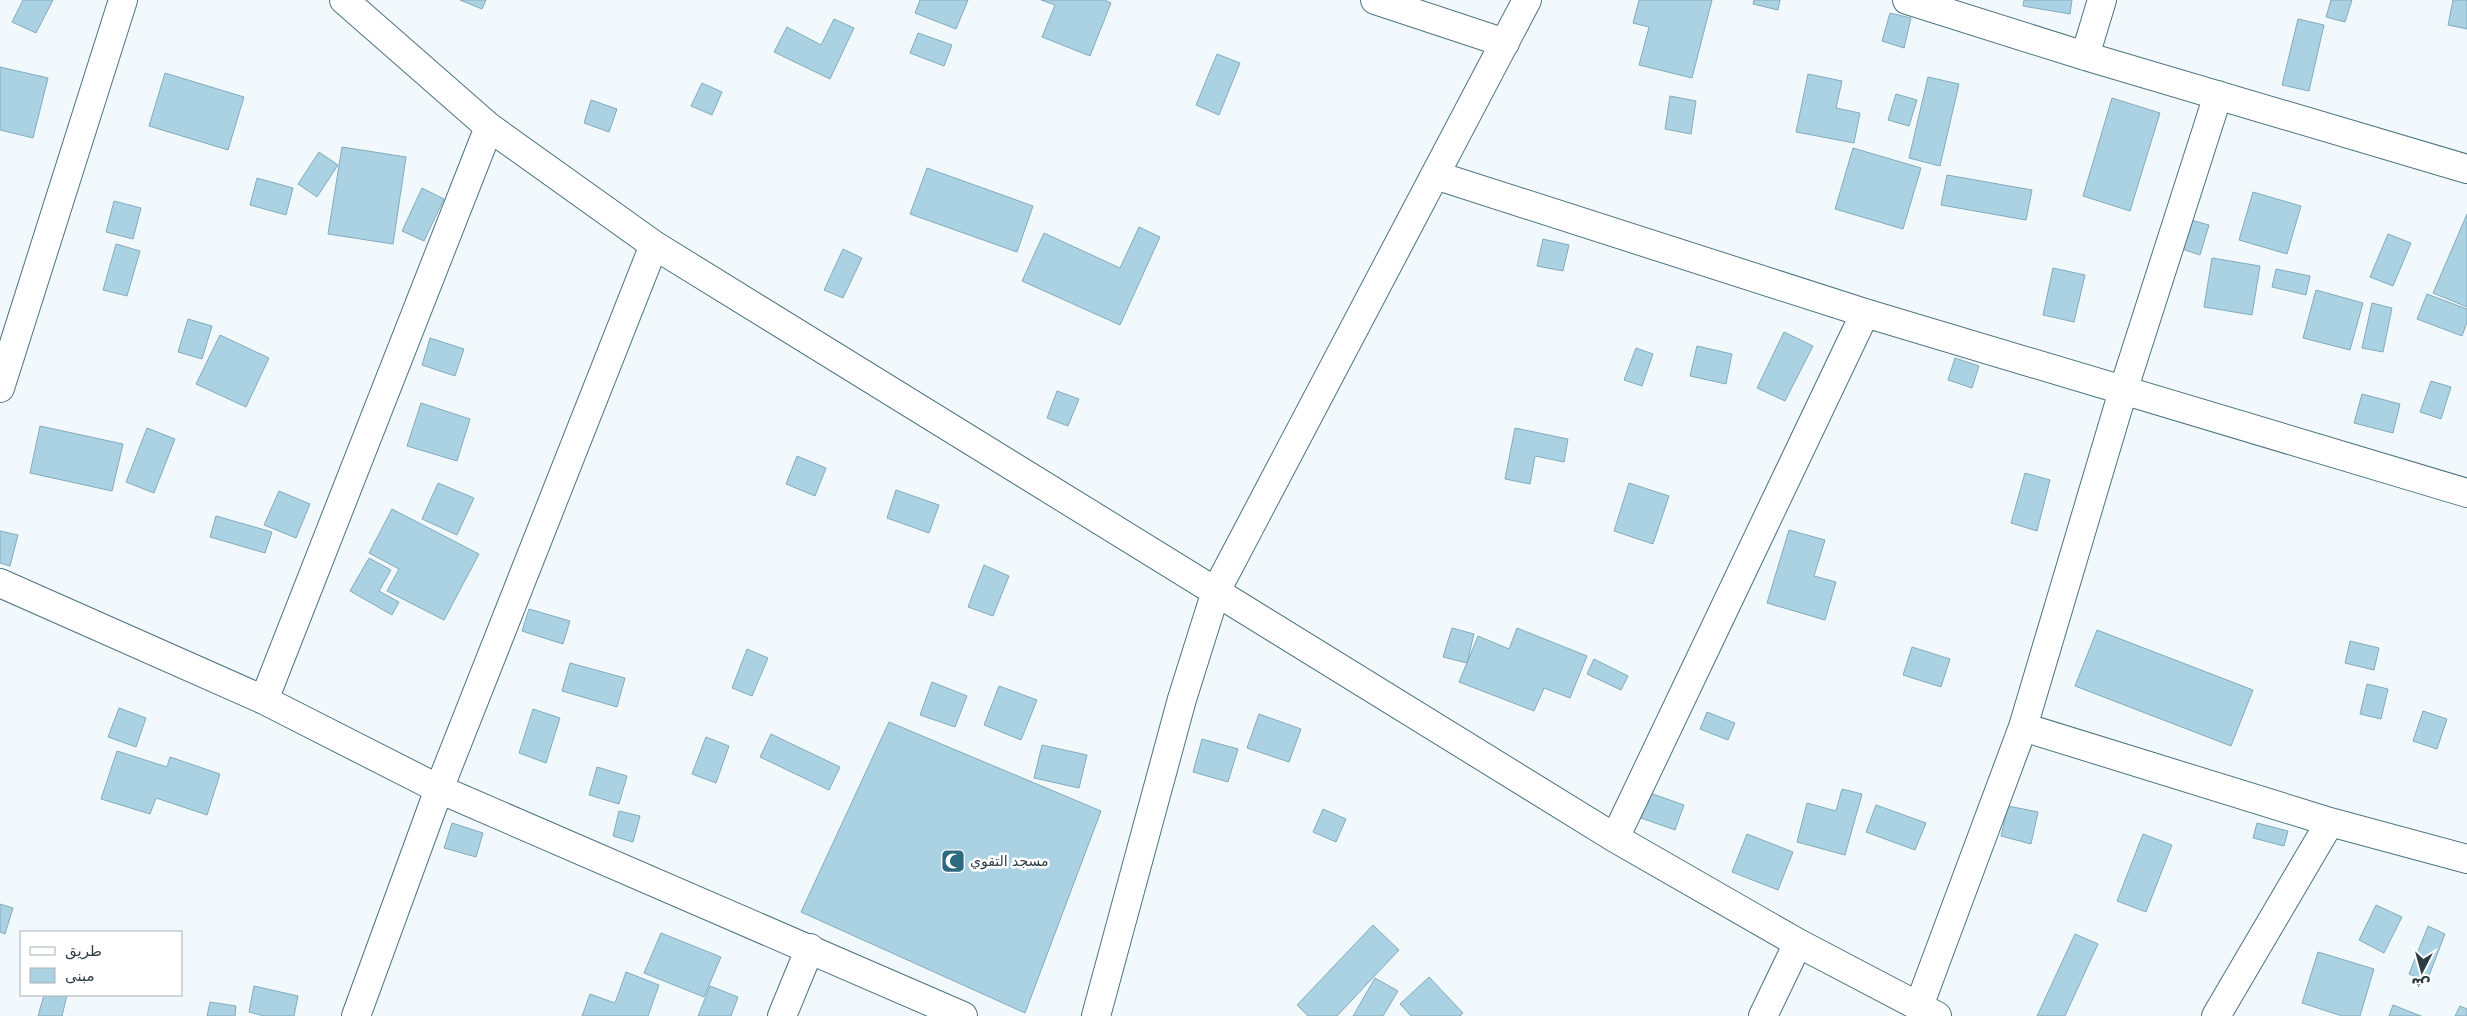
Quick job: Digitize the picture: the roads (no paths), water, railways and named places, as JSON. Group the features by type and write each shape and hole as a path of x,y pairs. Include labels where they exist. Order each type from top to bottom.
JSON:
{"street":[{"path":"0,388 123,0"},
{"path":"344,0 489,126 654,245 1614,838 1798,943 1928,1011 2023,727 2124,391 2218,95"},
{"path":"1375,0 1505,43"},
{"path":"1096,1016 1182,699 1216,591 1526,0"},
{"path":"1907,0 2085,56 2467,169"},
{"path":"2085,56 2102,0"},
{"path":"264,700 489,126"},
{"path":"1435,175 1864,314 2467,493"},
{"path":"356,1016 439,789 654,245"},
{"path":"1614,838 1864,314"},
{"path":"0,584 264,700 439,789 810,948 963,1016"},
{"path":"2023,727 2330,822 2467,859"},
{"path":"2216,1016 2330,822"},
{"path":"1763,1016 1798,943"},
{"path":"782,1016 810,948"}],"place":[{"name":"مسجد التقوي","path":"953,861"}]}
